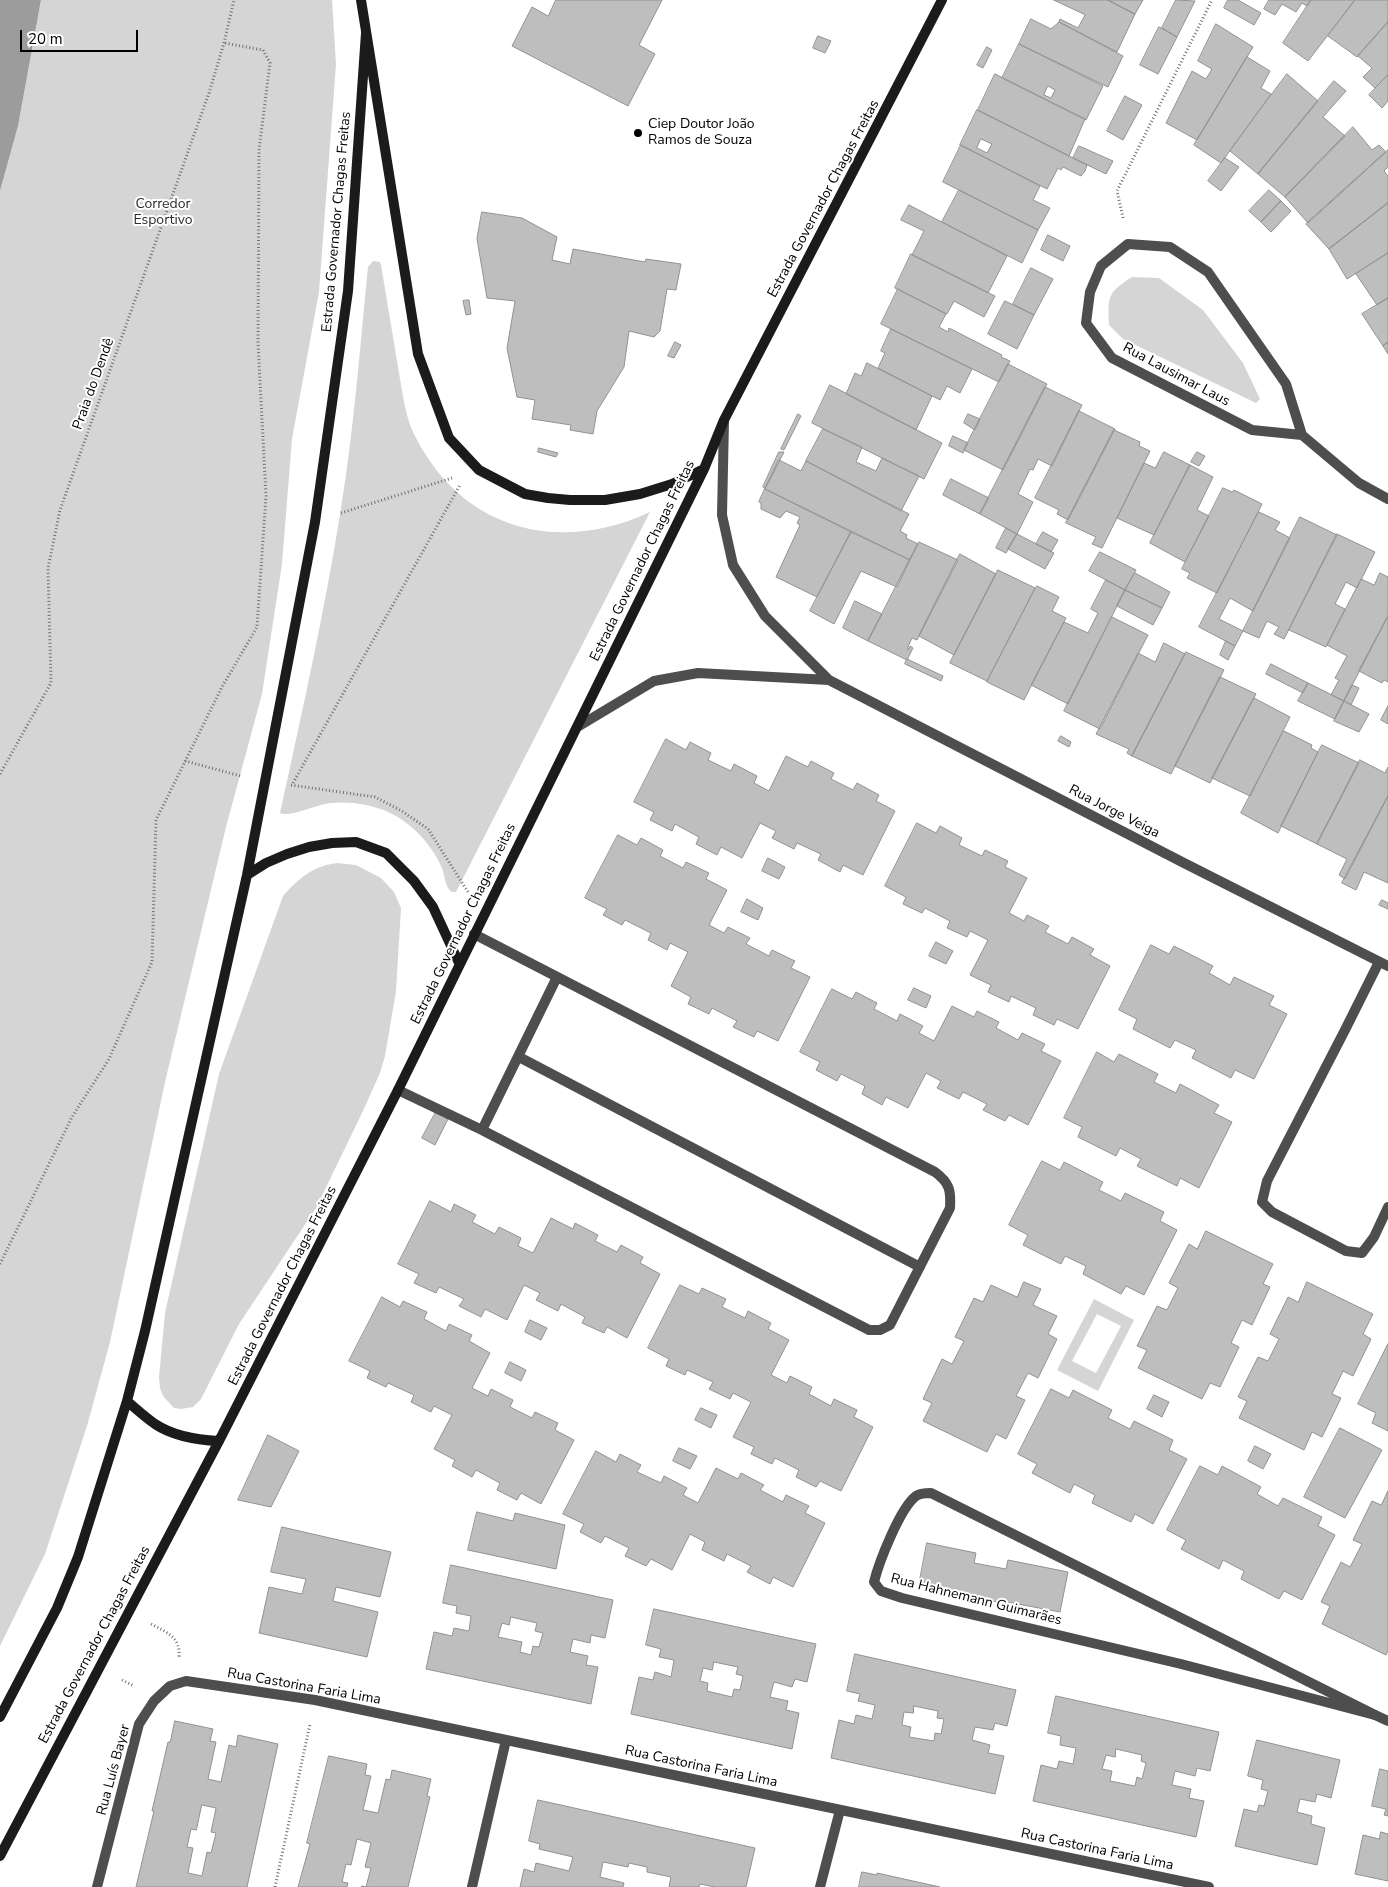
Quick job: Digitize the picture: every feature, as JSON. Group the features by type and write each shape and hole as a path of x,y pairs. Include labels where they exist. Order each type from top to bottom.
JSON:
{"main road":[{"path":"362,0 418,354 449,438 479,470 525,494 570,500 605,500 640,494 672,484 704,469"},
{"name":"Estrada Governador Chagas Freitas","path":"0,1856 219,1441 398,1090 459,963 579,726 704,469 724,420 942,0"},
{"name":"Estrada Governador Chagas Freitas","path":"0,1717 57,1608 78,1557 127,1401 145,1331 247,875 315,522 348,290 366,33"},
{"path":"247,875 266,863 287,854 309,847 332,843 356,842 386,853 414,881 433,907 459,963"},
{"path":"127,1401 156,1424 169,1431 200,1440 219,1441"}],"street":[{"name":"Rua Lausimar Laus","path":"1128,244 1101,266 1090,292 1086,323 1112,358 1252,430 1302,435"},
{"path":"1128,244 1170,248 1208,272 1286,384 1302,435 1359,483 1388,500"},
{"name":"Rua Jorge Veiga","path":"724,420 722,515 733,565 765,616 829,680 1383,964"},
{"name":"Rua Jorge Veiga","path":"579,726 654,681 698,673 829,680"},
{"path":"398,1090 482,1130 869,1330 880,1330 890,1325 950,1208 951,1193 945,1179 474,934"},
{"path":"1383,964 1346,1028 1267,1181 1262,1202 1272,1212 1346,1251 1362,1253 1374,1237 1388,1207"},
{"path":"482,1130 557,977"},
{"path":"518,1057 920,1267"},
{"name":"Rua Hahnemann Guimarães","path":"1375,1715 1182,1664 902,1598 880,1591 874,1582 877,1570 901,1515 908,1504 918,1494 931,1493 1388,1721"},
{"name":"Rua Luís Bayer","path":"97,1887 139,1724 156,1699 170,1686 186,1681"},
{"name":"Rua Castorina Faria Lima","path":"186,1681 315,1700 1209,1887"},
{"path":"472,1887 506,1740"},
{"path":"820,1887 840,1810"}],"path":[{"name":"Praia do Dendê","path":"0,774 50,683 48,568 60,510 186,158 224,44 234,0"},
{"path":"1128,244 1117,192 1212,0"},
{"path":"0,1264 72,1117 109,1059 152,962 156,820 222,687 257,627 266,496 258,343 259,150 270,63 263,50 224,44"},
{"path":"315,522 479,470"},
{"path":"292,785 466,474"},
{"path":"185,761 265,782 375,797 402,811 428,829 483,915"},
{"path":"128,1612 173,1635 180,1654 170,1686"},
{"path":"99,1667 156,1699"},
{"path":"275,1887 315,1700"}],"green space":[{"name":"Corredor Esportivo","path":"41,0 332,0 336,64 319,292 292,439 282,564 262,694 226,827 165,1082 110,1342 87,1426 45,1554 0,1646 0,191 18,126"},
{"path":"373,261 380,262 381,265 402,391 410,424 415,436 435,468 459,494 486,513 516,525 548,532 581,531 615,525 650,512 456,892 452,892 448,888 442,868 432,850 419,834 402,820 384,810 371,806 338,802 290,814 280,813 313,661 335,546 350,448 368,267"},
{"path":"1132,277 1159,278 1203,310 1243,363 1260,399 1256,403 1123,339 1109,325 1109,301 1113,292"},
{"path":"337,863 356,865 381,878 394,892 401,908 396,991 385,1056 380,1073 316,1208 239,1324 201,1399 193,1407 174,1408 163,1396 160,1388 159,1377 165,1313 219,1074 283,896 307,874 321,867"},
{"path":"1094,1299 1134,1320 1098,1391 1057,1370","holes":["1097,1314 1121,1326 1096,1373 1072,1361"]}],"shaded area":[{"path":"0,0 41,0 18,126 0,191"}],"building":[{"path":"556,0 662,0 639,45 655,54 628,106 512,46 532,7 548,16"},
{"path":"1054,0 1108,0 1135,14 1117,52 1059,22 1060,19 1078,28 1085,15"},
{"path":"1108,0 1143,0 1135,14"},
{"path":"1176,0 1195,1 1177,37 1162,28"},
{"path":"1228,0 1238,0 1261,13 1254,25 1224,8"},
{"path":"1269,0 1311,0 1307,6 1302,3 1296,12 1282,4 1275,15 1264,9"},
{"path":"1311,0 1355,0 1308,61 1283,43"},
{"path":"1355,0 1388,0 1388,22 1357,57 1328,36"},
{"path":"1031,19 1051,29 1059,22 1123,56 1108,87 1019,44"},
{"path":"1388,22 1388,75 1375,88 1363,77 1372,68 1358,56"},
{"path":"1216,24 1253,47 1197,140 1166,123 1192,71 1206,79 1212,69 1198,61"},
{"path":"1159,27 1177,37 1158,74 1140,65"},
{"path":"818,36 831,41 825,53 813,48"},
{"path":"1019,44 1103,86 1086,120 1002,78","holes":["1048,86 1055,90 1051,98 1044,95"]},
{"path":"987,47 992,50 983,68 977,65"},
{"path":"1247,57 1270,71 1261,88 1271,94 1221,163 1194,145"},
{"path":"995,74 1085,119 1069,156 978,110"},
{"path":"1287,74 1318,101 1258,174 1230,151"},
{"path":"1388,75 1388,101 1382,108 1369,95"},
{"path":"1334,81 1346,91 1323,117 1345,136 1285,197 1258,174"},
{"path":"1125,96 1142,105 1123,140 1107,131"},
{"path":"977,110 1087,165 1081,176 1063,167 1061,170 1058,168 1047,189 960,145","holes":["981,139 992,144 987,153 977,148"]},
{"path":"1353,127 1372,150 1379,145 1386,152 1308,223 1285,197"},
{"path":"961,145 1040,186 1033,200 1050,208 1038,230 943,182"},
{"path":"1079,146 1113,161 1106,174 1073,158"},
{"path":"1388,150 1388,167 1384,171 1388,176 1388,203 1329,249 1306,224"},
{"path":"1225,158 1239,167 1221,191 1208,181"},
{"path":"959,190 1038,230 1022,263 942,222"},
{"path":"1269,190 1281,201 1261,222 1249,211"},
{"path":"1281,201 1291,211 1271,232 1261,222"},
{"path":"1388,203 1388,253 1347,279 1329,249"},
{"path":"909,205 1007,256 988,293 912,255 924,231 901,220"},
{"path":"482,212 522,218 557,237 552,260 570,264 573,249 645,262 646,259 681,264 676,290 667,289 660,331 654,337 629,331 624,367 597,411 593,434 570,430 571,425 532,419 535,400 517,397 507,348 515,301 487,298 477,239"},
{"path":"1048,235 1070,246 1063,261 1041,250"},
{"path":"1388,253 1388,298 1377,305 1356,274"},
{"path":"911,254 995,296 984,317 954,301 947,314 895,288"},
{"path":"1031,268 1053,279 1034,315 1013,304"},
{"path":"898,289 946,314 939,327 948,332 949,328 1010,361 999,382 881,324"},
{"path":"1388,298 1388,342 1383,346 1362,314"},
{"path":"469,300 471,314 466,315 463,301"},
{"path":"1005,301 1034,315 1017,349 988,334"},
{"path":"891,329 972,369 960,393 947,386 940,400 878,368 885,353 881,351"},
{"path":"675,342 681,345 674,358 668,356"},
{"path":"1388,342 1388,354 1383,346"},
{"path":"867,363 932,396 916,430 846,394 855,373 861,376"},
{"path":"1008,364 1047,384 1003,470 964,450"},
{"path":"830,385 942,443 924,479 812,423"},
{"path":"1045,387 1082,405 1052,466 1038,459 1033,470 1030,469 1018,494 1033,502 1017,534 980,514"},
{"path":"1079,411 1115,429 1068,520 1057,514 1059,510 1035,498"},
{"path":"798,414 801,416 784,450 781,449"},
{"path":"968,414 980,419 975,430 964,423"},
{"path":"823,429 862,447 856,462 876,471 882,458 919,476 901,511 806,461"},
{"path":"1114,430 1140,442 1139,446 1150,451 1102,548 1092,544 1096,537 1066,523"},
{"path":"953,436 968,443 963,453 949,446"},
{"path":"539,448 558,453 556,457 538,452"},
{"path":"779,452 784,452 765,489 763,487"},
{"path":"1164,452 1190,465 1154,535 1117,518 1144,463 1155,468"},
{"path":"1197,452 1205,456 1199,466 1191,462"},
{"path":"779,460 801,471 806,461 909,514 900,531 907,535 906,538 918,544 910,560 765,489"},
{"path":"1190,465 1213,477 1197,510 1209,516 1185,562 1150,543"},
{"path":"951,479 989,498 980,514 943,495"},
{"path":"1223,488 1232,492 1234,490 1262,504 1217,593 1187,578 1190,573 1182,569"},
{"path":"765,489 851,532 817,597 776,577 800,525 797,523 800,517 786,511 780,518 761,509 761,503 759,502"},
{"path":"1259,512 1280,522 1275,530 1290,538 1253,611 1230,598 1219,619 1243,631 1235,646 1199,627"},
{"path":"1300,517 1337,535 1284,639 1274,634 1279,627 1267,621 1259,638 1243,631"},
{"path":"1006,528 1017,534 1006,553 996,548"},
{"path":"851,532 910,560 897,587 861,571 834,624 810,611"},
{"path":"1043,532 1058,540 1051,552 1036,544"},
{"path":"1017,534 1054,553 1045,569 1008,549"},
{"path":"1337,534 1375,552 1357,588 1346,582 1335,604 1345,609 1326,647 1289,630"},
{"path":"919,542 958,560 917,640 912,638 907,649 910,646 913,648 907,660 868,641"},
{"path":"1100,552 1136,570 1125,590 1089,571"},
{"path":"960,554 996,574 954,655 919,636"},
{"path":"998,570 1035,588 987,681 950,663"},
{"path":"1135,573 1170,592 1162,608 1125,590"},
{"path":"1380,573 1388,577 1388,616 1344,701 1331,695 1339,680 1335,678 1347,656 1327,645 1361,579 1374,585"},
{"path":"1106,580 1125,590 1068,704 1031,685 1064,622 1088,633 1098,613 1091,609"},
{"path":"1037,586 1059,597 1052,611 1066,618 1024,700 987,682"},
{"path":"1125,590 1162,608 1153,625 1117,606"},
{"path":"855,601 882,614 868,641 843,628"},
{"path":"1388,616 1388,682 1384,680 1382,683 1359,671"},
{"path":"1112,617 1148,635 1100,729 1064,711"},
{"path":"1226,641 1235,646 1228,660 1220,655"},
{"path":"1164,643 1185,654 1132,756 1127,753 1129,749 1096,734 1138,653 1155,662"},
{"path":"1186,652 1224,670 1171,774 1132,756"},
{"path":"907,659 943,676 941,681 905,664"},
{"path":"1271,664 1308,683 1303,693 1266,674"},
{"path":"1220,677 1256,694 1210,783 1175,766"},
{"path":"1308,683 1344,701 1335,719 1298,701"},
{"path":"1352,685 1359,688 1351,705 1344,701"},
{"path":"1254,698 1290,717 1250,796 1212,778"},
{"path":"1344,701 1369,714 1359,732 1334,721"},
{"path":"1388,706 1388,724 1381,720"},
{"path":"1284,731 1312,745 1311,748 1318,752 1278,833 1241,813"},
{"path":"1061,736 1071,742 1069,747 1058,741"},
{"path":"666,739 686,750 690,742 711,753 708,760 731,771 734,764 757,776 754,783 769,791 786,756 808,767 811,761 834,773 831,779 853,790 857,783 879,795 876,801 895,811 863,875 843,865 840,872 818,860 821,854 797,843 794,849 772,838 776,831 760,823 742,858 721,847 717,855 696,844 699,837 675,824 672,831 650,820 654,812 634,802"},
{"path":"1322,745 1359,763 1317,844 1281,826"},
{"path":"1360,760 1385,773 1388,767 1388,796 1345,879 1339,875 1347,859 1317,844"},
{"path":"1388,796 1388,883 1364,872 1356,890 1342,883"},
{"path":"917,823 936,833 940,826 962,838 959,845 982,856 985,850 1008,861 1005,867 1027,878 1009,913 1024,921 1027,915 1049,926 1045,932 1068,944 1072,937 1094,949 1090,955 1110,966 1078,1029 1057,1019 1054,1025 1033,1015 1036,1008 1011,996 1009,1002 988,992 991,985 970,975 988,940 970,931 967,937 947,928 950,921 925,908 922,913 903,904 906,897 885,886"},
{"path":"618,835 637,845 641,838 663,850 660,856 683,868 686,862 709,873 706,879 727,890 709,925 724,933 728,927 750,938 746,944 769,956 772,950 795,961 791,968 810,977 778,1041 757,1031 754,1037 733,1027 737,1021 712,1008 709,1014 688,1004 691,997 671,986 688,952 670,943 667,950 648,940 651,933 625,920 622,925 603,915 607,909 585,898"},
{"path":"768,858 785,867 779,879 762,871"},
{"path":"747,899 763,908 758,920 741,912"},
{"path":"1382,900 1388,903 1388,909 1379,905"},
{"path":"936,942 953,951 946,964 929,956"},
{"path":"1151,945 1169,954 1174,946 1213,966 1209,973 1230,985 1234,977 1274,996 1269,1005 1287,1014 1254,1079 1235,1070 1231,1078 1192,1058 1196,1050 1175,1040 1170,1048 1133,1029 1137,1019 1119,1010"},
{"path":"914,988 931,996 926,1008 908,1000"},
{"path":"832,989 852,999 856,992 877,1003 874,1009 897,1021 900,1014 923,1026 919,1033 934,1041 952,1006 974,1017 977,1011 999,1022 996,1028 1018,1040 1022,1033 1045,1044 1041,1051 1061,1061 1028,1125 1009,1115 1005,1121 983,1110 987,1104 963,1092 959,1099 937,1088 941,1081 926,1073 908,1108 886,1097 882,1105 862,1094 865,1086 841,1074 837,1081 816,1070 820,1062 800,1052"},
{"path":"1097,1052 1114,1062 1119,1054 1158,1074 1154,1082 1176,1093 1180,1084 1219,1105 1214,1113 1232,1122 1199,1188 1180,1178 1177,1186 1137,1166 1141,1159 1120,1148 1116,1156 1078,1137 1082,1127 1064,1118"},
{"path":"436,1112 448,1119 435,1145 422,1138"},
{"path":"1042,1161 1060,1170 1064,1162 1103,1182 1099,1190 1121,1201 1125,1193 1164,1212 1160,1221 1177,1230 1144,1295 1126,1286 1121,1294 1083,1274 1086,1266 1065,1256 1061,1264 1023,1245 1028,1235 1009,1225"},
{"path":"430,1201 451,1212 454,1204 476,1215 472,1222 495,1234 499,1227 521,1238 518,1246 533,1253 551,1218 573,1229 575,1223 598,1235 595,1241 617,1252 621,1245 643,1257 640,1263 660,1274 627,1338 607,1327 604,1333 582,1323 585,1317 561,1304 558,1311 536,1300 540,1293 524,1285 507,1320 485,1309 481,1317 459,1306 464,1299 439,1287 436,1293 414,1283 419,1274 398,1264"},
{"path":"1206,1231 1273,1264 1263,1284 1270,1287 1252,1325 1242,1320 1231,1343 1239,1347 1220,1387 1210,1383 1202,1399 1138,1368 1147,1350 1137,1346 1157,1306 1167,1310 1178,1288 1169,1283 1189,1244 1197,1249"},
{"path":"1024,1282 1041,1289 1033,1305 1057,1316 1048,1334 1057,1339 1038,1378 1028,1373 1016,1396 1025,1400 1006,1439 996,1434 987,1452 923,1421 932,1403 923,1399 942,1359 952,1364 964,1341 955,1337 974,1298 983,1302 991,1285 1017,1297"},
{"path":"1307,1282 1373,1314 1363,1334 1371,1339 1353,1376 1343,1371 1332,1394 1341,1398 1322,1437 1312,1432 1304,1450 1239,1418 1247,1401 1238,1397 1258,1357 1268,1361 1279,1339 1270,1334 1288,1297 1298,1302"},
{"path":"680,1285 699,1294 702,1288 726,1299 722,1307 745,1318 748,1311 771,1323 768,1329 789,1340 771,1375 787,1383 790,1376 812,1387 809,1394 831,1406 834,1399 857,1410 854,1417 873,1427 841,1491 820,1481 816,1487 796,1477 799,1470 775,1458 772,1464 751,1454 754,1447 733,1437 751,1402 733,1393 730,1399 709,1389 713,1382 687,1370 685,1375 666,1366 669,1359 648,1348"},
{"path":"382,1297 400,1307 403,1301 427,1312 424,1319 446,1331 449,1324 472,1335 469,1341 490,1353 472,1388 488,1396 491,1389 513,1400 510,1407 532,1418 535,1412 558,1423 555,1430 574,1440 541,1504 521,1493 517,1500 497,1490 500,1483 476,1470 472,1477 452,1466 455,1460 434,1449 452,1415 434,1406 431,1412 411,1402 414,1395 388,1383 386,1387 367,1378 370,1371 349,1361"},
{"path":"530,1320 547,1328 541,1340 525,1332"},
{"path":"1388,1344 1388,1431 1372,1423 1376,1413 1358,1404"},
{"path":"510,1362 526,1370 521,1381 505,1373"},
{"path":"1051,1389 1069,1398 1073,1390 1112,1410 1108,1418 1130,1429 1134,1421 1173,1440 1169,1450 1187,1459 1153,1524 1135,1514 1131,1522 1092,1503 1095,1495 1074,1484 1070,1493 1032,1473 1037,1464 1018,1454"},
{"path":"1154,1395 1169,1402 1162,1417 1147,1409"},
{"path":"701,1408 717,1415 711,1428 695,1420"},
{"path":"1340,1428 1382,1450 1345,1518 1304,1497"},
{"path":"268,1435 299,1451 271,1507 238,1500"},
{"path":"1255,1446 1271,1454 1263,1469 1248,1461"},
{"path":"679,1448 697,1456 690,1469 673,1461"},
{"path":"596,1451 616,1462 620,1454 641,1465 637,1472 661,1483 664,1476 687,1488 683,1495 698,1503 716,1468 738,1479 741,1473 764,1485 760,1490 783,1502 786,1495 809,1506 805,1513 825,1523 793,1587 773,1577 770,1584 747,1572 751,1566 727,1554 724,1561 702,1550 705,1542 690,1534 672,1570 651,1559 646,1566 625,1556 629,1548 605,1536 601,1543 580,1532 584,1524 563,1514"},
{"path":"1200,1466 1218,1475 1222,1466 1261,1487 1257,1494 1278,1506 1283,1498 1322,1517 1318,1526 1335,1535 1302,1600 1284,1591 1279,1599 1241,1579 1244,1571 1223,1560 1219,1569 1181,1549 1186,1540 1167,1530"},
{"path":"1388,1491 1388,1651 1386,1655 1322,1624 1330,1606 1321,1602 1341,1562 1350,1567 1362,1544 1353,1540 1372,1501 1381,1505"},
{"path":"477,1512 513,1521 515,1513 565,1525 556,1569 468,1550"},
{"path":"282,1527 391,1552 380,1597 336,1587 333,1601 378,1612 367,1657 259,1633 269,1587 302,1594 306,1579 271,1572"},
{"path":"927,1543 976,1553 974,1563 1006,1569 1008,1560 1068,1572 1060,1612 1002,1601 1001,1603 919,1585"},
{"path":"451,1565 613,1600 605,1638 591,1635 590,1643 573,1639 570,1652 588,1656 586,1665 598,1667 591,1704 426,1669 434,1632 452,1636 454,1628 469,1631 471,1616 456,1613 457,1606 443,1603","holes":["511,1617 537,1623 535,1631 543,1633 539,1647 533,1646 531,1655 520,1652 522,1642 498,1637 502,1623 509,1625"]},
{"path":"654,1609 816,1644 807,1682 795,1679 792,1687 774,1682 770,1697 788,1701 786,1710 799,1713 792,1749 631,1714 639,1677 653,1680 655,1672 671,1677 674,1660 659,1657 661,1649 646,1645","holes":["714,1662 738,1667 736,1674 743,1676 740,1690 734,1689 732,1697 707,1691 708,1683 700,1681 703,1668 712,1670"]},
{"path":"855,1654 1016,1690 1007,1726 995,1723 993,1730 975,1727 972,1740 990,1745 988,1753 1004,1756 995,1794 831,1758 839,1720 854,1724 856,1715 872,1719 875,1705 858,1701 860,1694 847,1691","holes":["914,1706 938,1711 937,1718 944,1719 941,1734 935,1733 934,1741 909,1737 911,1727 902,1725 904,1712 913,1713"]},
{"path":"1056,1696 1219,1732 1210,1771 1197,1768 1195,1776 1175,1771 1172,1785 1191,1789 1189,1798 1204,1801 1196,1837 1033,1801 1041,1765 1057,1769 1059,1761 1073,1764 1076,1748 1060,1745 1061,1736 1048,1733","holes":["1116,1749 1142,1755 1141,1761 1146,1763 1142,1779 1137,1777 1135,1786 1110,1781 1112,1771 1102,1769 1106,1755 1115,1757"]},
{"path":"175,1721 213,1729 210,1741 216,1742 208,1779 221,1782 229,1745 236,1747 238,1735 278,1744 247,1887 136,1887 168,1742 170,1742","holes":["202,1805 216,1808 211,1832 216,1833 211,1853 207,1852 202,1876 188,1873 193,1848 187,1847 191,1829 196,1830"]},
{"path":"1257,1740 1340,1760 1331,1798 1317,1794 1315,1802 1300,1799 1297,1812 1312,1816 1311,1824 1325,1828 1317,1865 1235,1846 1244,1809 1257,1812 1259,1805 1264,1806 1268,1791 1261,1789 1263,1780 1248,1776"},
{"path":"329,1756 367,1764 365,1775 371,1776 363,1810 378,1813 386,1779 390,1780 392,1770 431,1779 427,1796 430,1797 408,1887 366,1887 371,1868 365,1867 371,1843 357,1839 351,1865 346,1864 342,1882 348,1883 347,1887 298,1887 310,1844 307,1843"},
{"path":"1380,1769 1388,1771 1388,1816 1384,1815 1386,1809 1372,1806"},
{"path":"538,1800 755,1848 746,1887 715,1887 700,1884 699,1887 669,1887 671,1877 647,1872 647,1867 629,1863 628,1867 603,1862 600,1877 624,1883 623,1887 520,1887 524,1869 534,1872 536,1863 569,1871 573,1857 539,1849 540,1844 529,1841"},
{"path":"1381,1832 1388,1834 1388,1881 1355,1874 1363,1835 1379,1839"},
{"path":"862,1872 877,1875 877,1873 940,1887 859,1887"}],"place":[{"name":"Ciep Doutor João Ramos de Souza","path":"638,133"}]}
